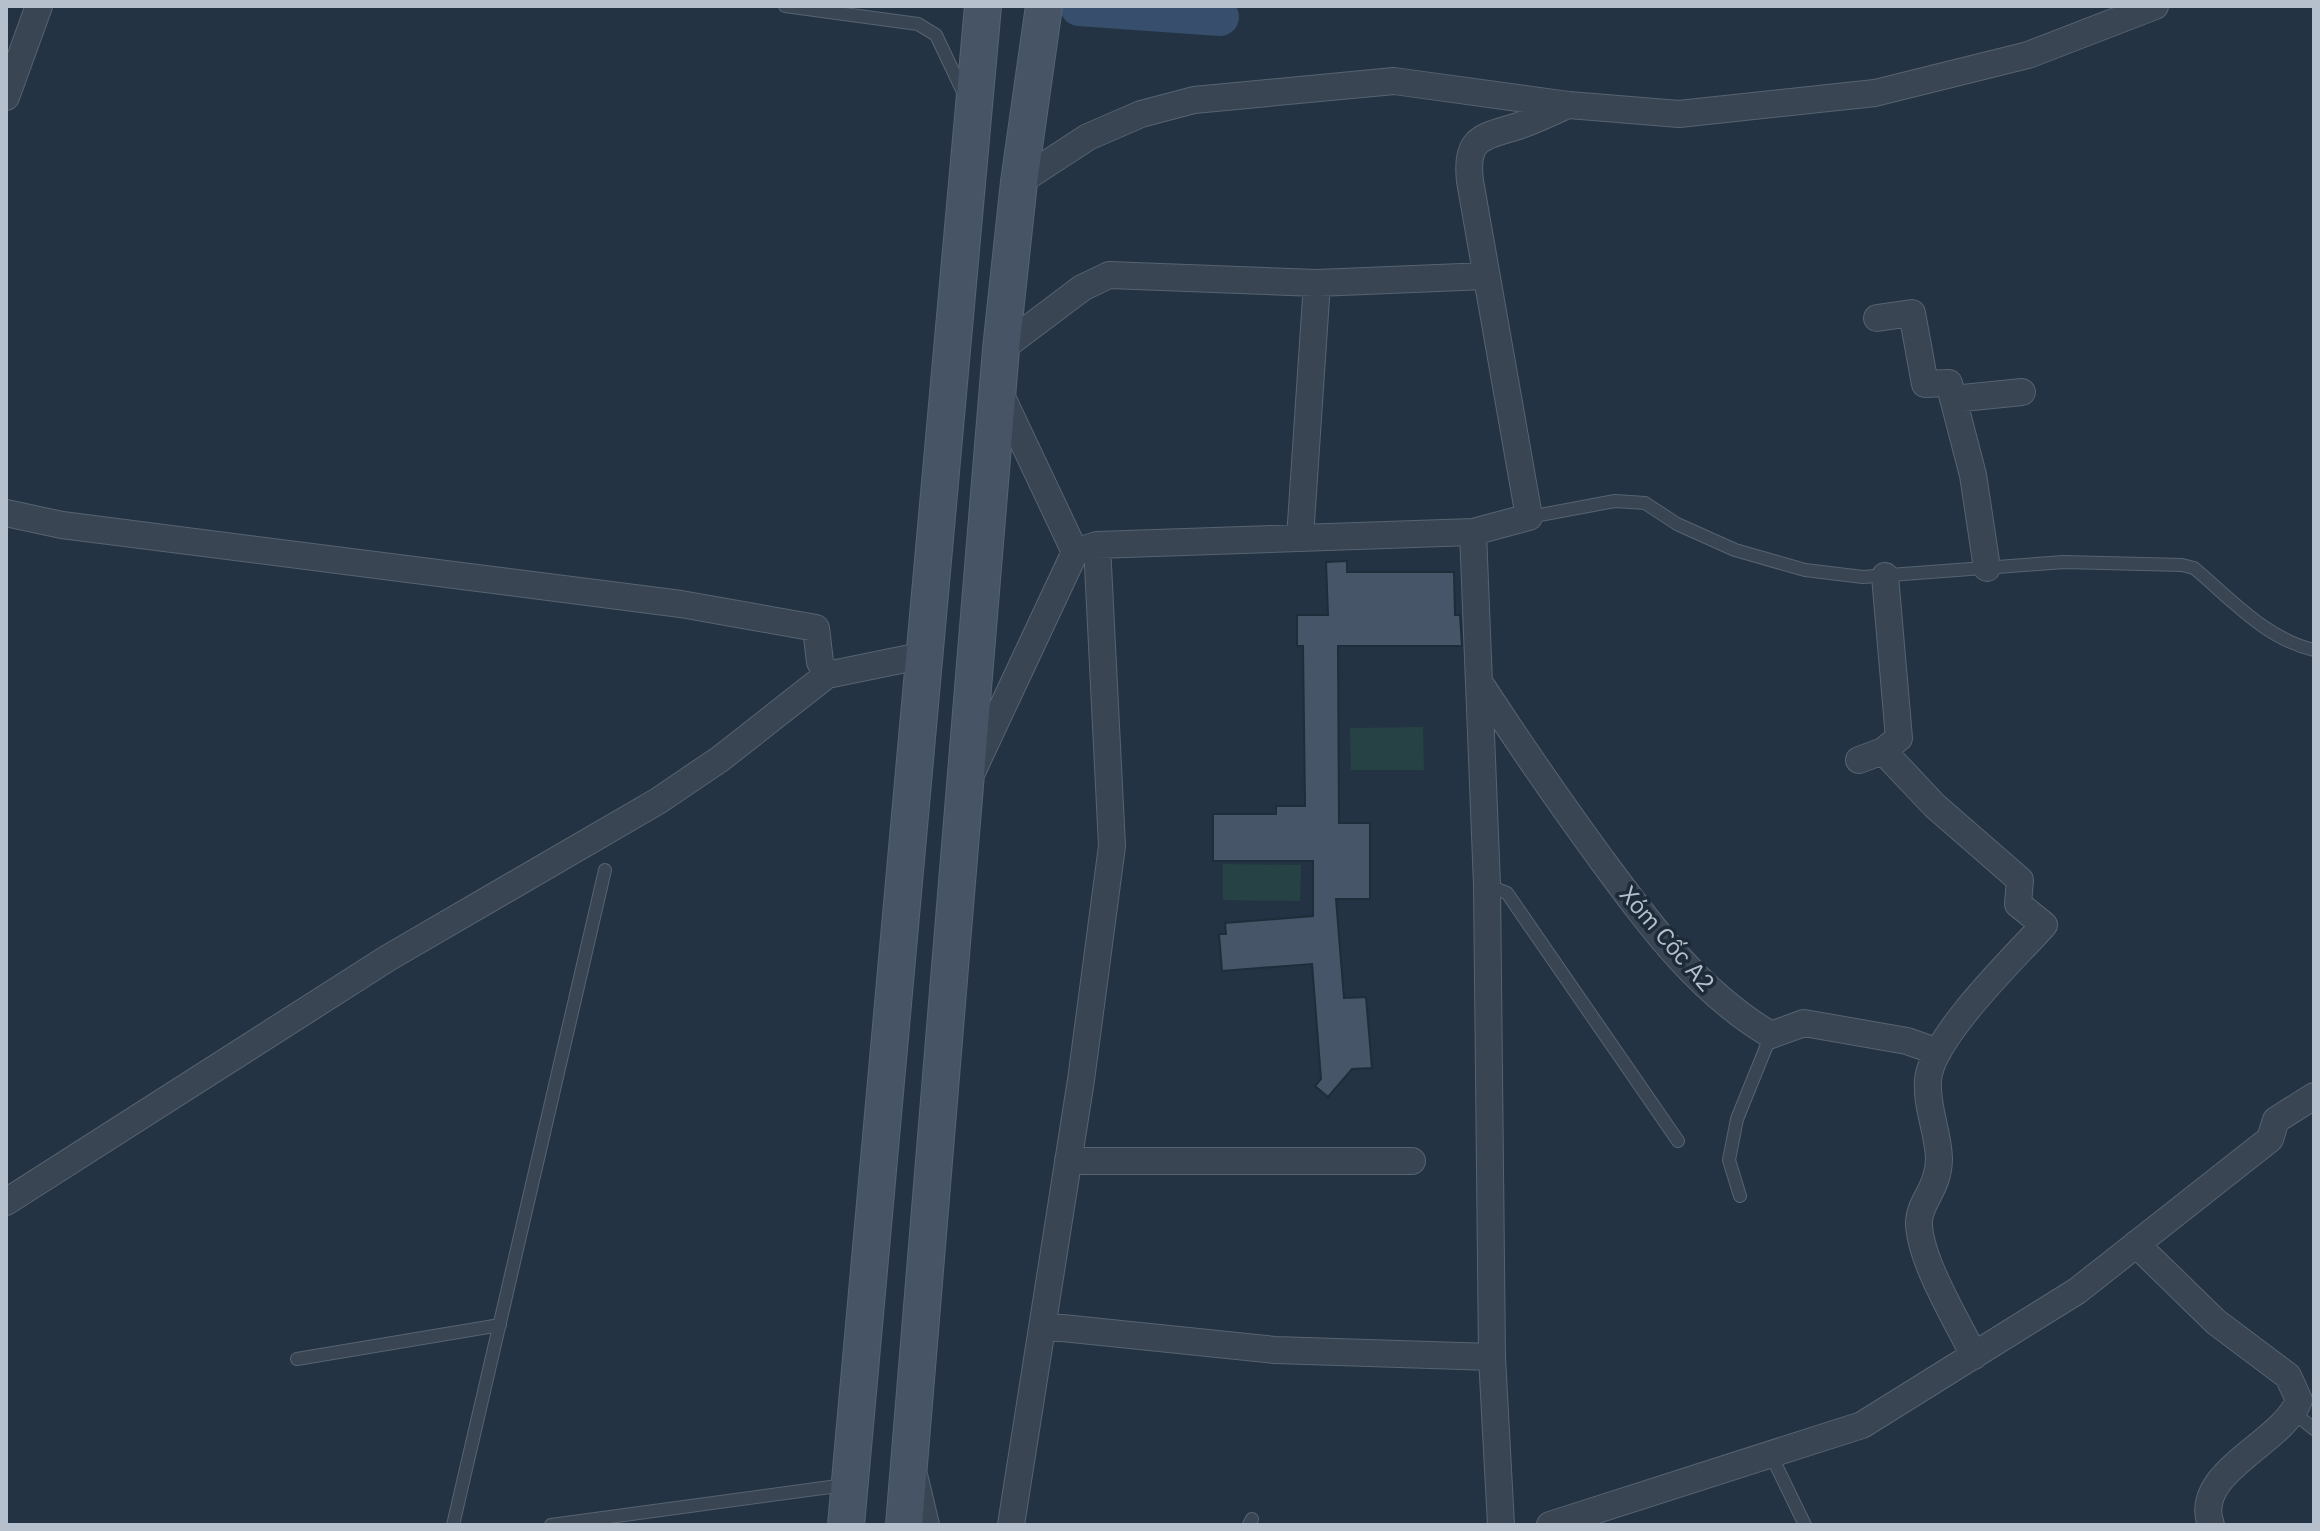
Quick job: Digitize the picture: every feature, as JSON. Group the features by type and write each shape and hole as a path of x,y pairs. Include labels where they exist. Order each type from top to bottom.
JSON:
{"main road":[{"path":"846,1525 983,6"},
{"path":"904,1525 1001,349 1019,182 1044,6"}],"street":[{"path":"6,97 39,6"},
{"path":"1019,182 1088,137 1141,114 1194,100 1394,81 1569,105 1679,114 1875,93 2028,55 2155,6"},
{"path":"1086,548 1473,532 1529,517 1470,181 1471,153 1479,139 1493,130 1515,127 1569,105"},
{"path":"1001,349 1082,288 1109,275 1317,283 1486,276"},
{"path":"1300,538 1317,283"},
{"path":"1877,318 1912,313 1925,384 1949,383 1973,475 1987,568"},
{"path":"999,391 1086,548 1112,846 1068,1161 1011,1525"},
{"path":"1953,399 2022,392"},
{"path":"6,513 62,525 681,604 816,628 820,662 827,675"},
{"path":"1473,532 1487,885 1492,1357 1501,1525"},
{"path":"963,792 1086,548"},
{"path":"1885,576 1899,738 1871,756 1935,806 2020,880 2018,904 2044,925 1985,989 1938,1052 1928,1077 1930,1121 1938,1147 1937,1177 1919,1222 1928,1258 1974,1356"},
{"path":"6,1202 388,958 658,801 720,759 827,675 925,655"},
{"name":"Xóm Cốc A2","path":"1481,685 1531,763 1657,933 1703,984 1771,1035"},
{"path":"1771,1035 1804,1023 1907,1041 1938,1052"},
{"path":"1550,1525 1739,1463 1772,1457 1862,1425 2077,1291 2270,1139 2276,1120 2314,1096"},
{"path":"1068,1161 1412,1161"},
{"path":"2136,1244 2216,1322 2288,1376 2299,1400 2304,1421 2232,1467 2213,1490 2207,1503 2211,1525"},
{"path":"1043,1326 1275,1350 1492,1357"},
{"path":"910,1456 926,1525"}],"lane":[{"path":"785,6 918,24 927,29 936,35 973,116"},
{"path":"1529,517 1615,501 1645,503 1677,524 1735,550 1805,570 1885,576 2064,562 2182,565 2194,568 2262,626 2298,646 2314,650"},
{"path":"453,1525 605,870"},
{"path":"1487,885 1507,893 1678,1141"},
{"path":"1740,1196 1729,1160 1737,1119 1771,1035"},
{"path":"297,1359 500,1325"},
{"path":"1772,1457 1805,1525"},
{"path":"551,1525 850,1484"}],"green space":[{"path":"1423,727 1424,770 1351,770 1350,728"},
{"path":"1223,864 1301,865 1300,901 1223,900"}],"building":[{"path":"1347,561 1347,572 1454,572 1455,615 1460,615 1462,646 1338,646 1339,823 1370,823 1370,899 1336,899 1344,998 1366,997 1372,1068 1352,1069 1328,1097 1315,1086 1321,1079 1312,964 1222,971 1219,934 1226,934 1225,923 1313,916 1313,861 1213,861 1213,814 1276,814 1276,806 1305,806 1303,646 1297,646 1297,615 1328,615 1326,562"}],"waterway":[{"path":"1079,7 1220,17"}]}
